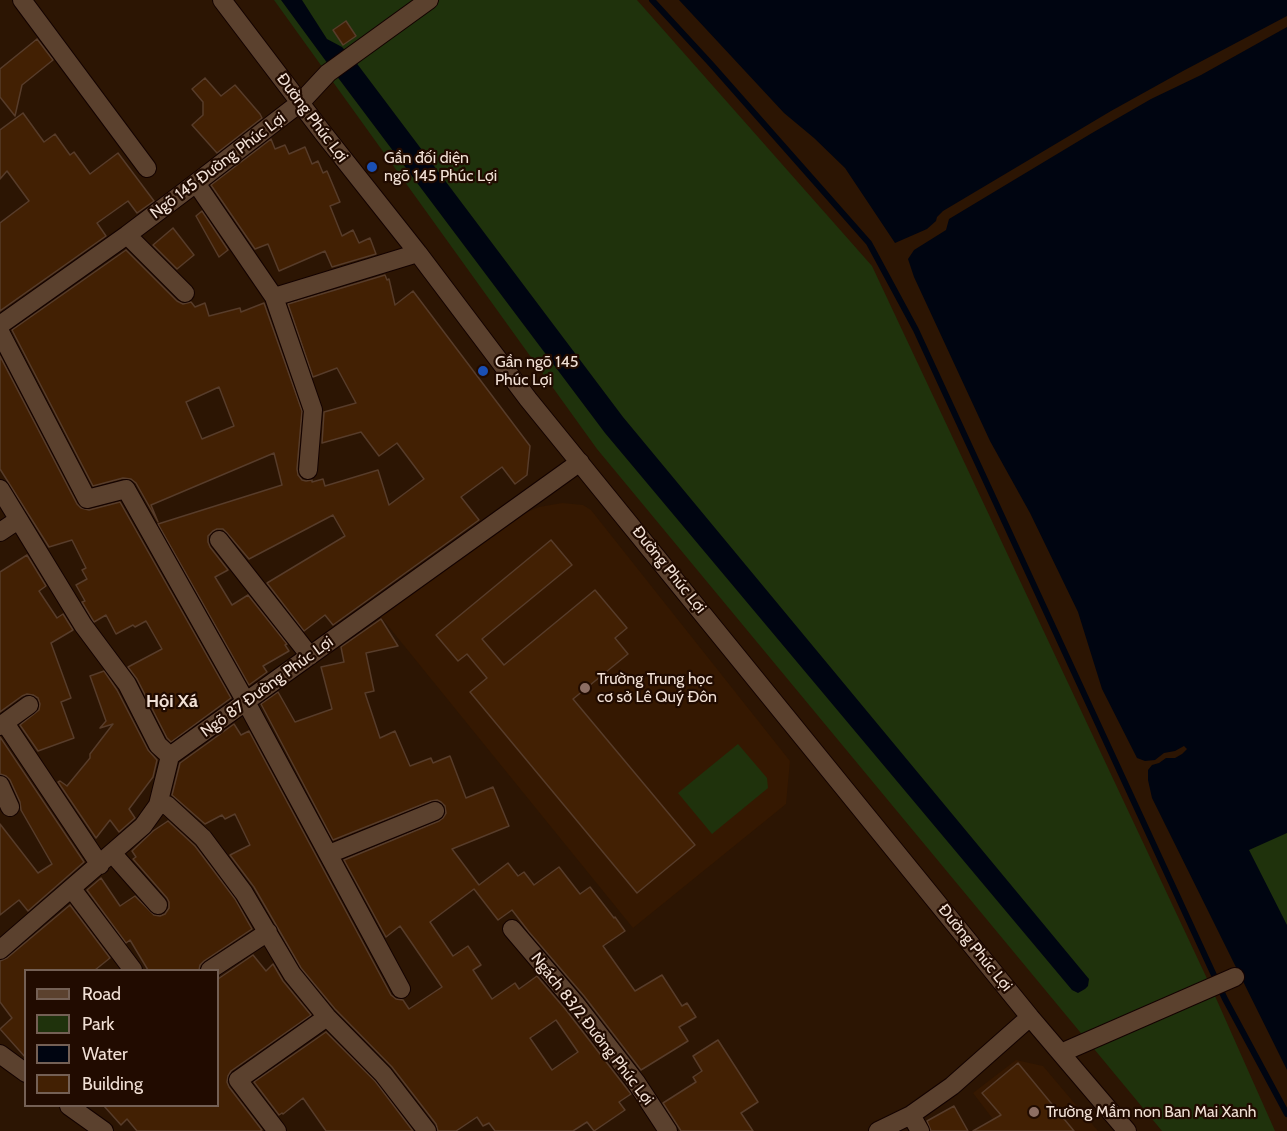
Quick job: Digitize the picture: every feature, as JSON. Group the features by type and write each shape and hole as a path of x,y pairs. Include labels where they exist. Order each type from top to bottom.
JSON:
{"street":[{"path":"22,0 147,168"},
{"name":"Đường Phúc Lợi","path":"222,0 528,399 1030,1017 1127,1131"},
{"name":"Ngõ 145 Đường Phúc Lợi","path":"0,325 196,183 300,102 328,73 429,0"},
{"path":"196,183 274,297 313,410 308,470"},
{"path":"127,235 186,293"},
{"path":"274,297 418,253"},
{"path":"0,332 87,499 126,489 246,702 401,989"},
{"name":"Ngõ 87 Đường Phúc Lợi","path":"170,756 580,462"},
{"path":"0,489 83,626 127,684 158,745 170,756 158,805 143,826 0,950"},
{"path":"0,532 18,520"},
{"path":"219,540 310,656"},
{"path":"29,705 3,725 106,859 158,905"},
{"path":"0,785 10,807"},
{"path":"158,805 167,805 203,838 244,893 292,974 327,1017 383,1074 428,1131"},
{"path":"328,854 435,811"},
{"path":"72,889 132,969"},
{"name":"Ngách 83/2 Đường Phúc Lợi","path":"512,929 576,1003 636,1082 668,1131"},
{"path":"212,969 268,932"},
{"path":"1061,1053 1224,981"},
{"path":"277,1131 237,1080 327,1017"},
{"path":"878,1131 916,1123 952,1086 1030,1017"},
{"path":"0,1054 24,1072"},
{"path":"70,1107 104,1131"}],"shaded area":[{"name":"Trường Trung học cơ sở Lê Quý Đôn","path":"562,503 583,505 591,510 790,761 786,804 633,928 380,616 518,516 539,507"},
{"name":"Trường Mầm non Ban Mai Xanh","path":"1016,1060 1043,1066 1098,1131 1002,1131 973,1093"}],"green space":[{"path":"274,0 637,0 872,266 1211,987 1275,1131 1162,1131 597,449"},
{"path":"738,744 767,778 768,788 712,834 678,793"},
{"path":"1287,830 1287,929 1248,850"}],"water":[{"path":"281,0 302,0 327,39 342,47 355,61 623,417 1089,979 1085,989 1078,993 1072,990 605,433"},
{"path":"679,0 1287,0 1287,16 1111,111 943,211 927,229 895,243 845,168 784,113"},
{"path":"1287,27 1287,833 1249,850 1287,925 1287,1070 1152,798 1148,770 1152,765 1166,758 1175,758 1187,749 1184,746 1164,753 1155,760 1145,761 1137,758 1102,689 1078,612 1030,513 990,441 914,277 908,259 914,250 946,230 949,219 1151,99 1201,75"}],"building":[{"path":"346,21 356,36 343,45 333,30"},
{"path":"37,39 53,60 22,85 15,116 0,97 0,69"},
{"path":"205,78 221,96 235,85 262,118 217,153 192,125 203,115 203,102 192,89"},
{"path":"23,113 44,142 55,134 70,155 74,152 90,174 118,153 154,201 137,213 128,201 97,223 106,236 0,311 0,223 29,201 7,171 0,179 0,130"},
{"path":"271,139 275,149 285,145 289,154 305,147 312,164 318,161 323,173 327,171 340,202 330,206 342,236 353,230 359,243 370,238 376,254 332,267 325,251 279,271 268,244 255,249 211,185"},
{"path":"202,211 228,250 219,257 196,216"},
{"path":"173,228 194,255 177,269 153,245"},
{"path":"126,250 177,301 183,304 191,302 195,307 205,303 209,316 240,308 241,312 264,303 302,411 298,475 302,480 312,480 312,482 323,479 325,486 378,470 389,505 424,479 397,443 379,456 361,432 322,443 324,412 356,403 337,368 313,377 288,304 385,275 387,280 389,279 395,305 413,291 530,446 527,475 515,484 502,467 461,497 479,520 333,625 325,615 304,631 267,583 345,536 333,515 249,559 223,529 213,531 208,536 208,542 228,570 215,577 232,605 248,595 287,644 285,645 289,651 263,666 267,672 249,685 158,524 282,485 274,453 151,505 158,522 136,483 131,479 123,478 93,486 12,330","holes":["219,387 234,426 202,439 186,402"]},
{"path":"0,356 77,504 89,510 120,502 231,698 171,742 137,679 128,667 162,649 146,621 116,634 106,615 94,622 82,602 85,601 76,585 87,579 82,570 86,568 72,540 49,547 0,469"},
{"path":"551,540 572,565 482,639 504,665 595,590 627,628 615,638 628,654 573,699 695,845 637,893 470,692 487,678 467,654 458,661 436,635"},
{"path":"27,555 46,586 39,591 57,618 63,614 73,630 51,643 71,698 61,702 74,738 38,751 20,725 39,710 38,698 27,694 0,712 0,572"},
{"path":"381,619 398,646 366,653 374,691 365,693 380,738 395,731 410,766 431,758 433,763 450,756 466,798 493,787 509,826 452,849 479,885 508,863 518,876 524,872 534,885 559,867 580,894 590,887 625,931 603,946 635,991 662,975 682,1006 687,1003 696,1017 679,1027 688,1041 641,1070 584,996 512,910 498,920 474,889 430,922 453,956 468,946 481,965 473,970 492,999 515,983 519,989 537,976 566,1010 631,1094 619,1102 625,1110 594,1131 587,1122 573,1131 495,1131 489,1123 483,1126 477,1117 456,1131 438,1131 436,1124 392,1067 335,1009 301,968 254,887 230,855 250,845 235,814 225,819 222,815 205,824 172,795 180,763 234,724 241,735 249,731 391,995 403,1000 409,1009 442,987 400,926 386,937 344,860 439,821 446,813 445,806 437,800 431,801 333,840 261,704 278,692 295,722 332,709 321,667 344,662 341,647","holes":["556,1020 578,1052 552,1070 530,1038"]},
{"path":"104,671 117,690 148,750 157,760 153,777 129,809 135,818 119,832 110,820 96,838 58,782 67,786 113,724 100,728 106,721 90,676"},
{"path":"0,737 84,862 28,911 19,900 0,915 0,824 38,873 52,864 21,810 20,802 10,780 0,774"},
{"path":"168,821 195,846 235,899 252,929 204,961 199,969 147,969 130,940 126,943 87,890 101,878 120,906 135,896 154,915 165,914 169,908 167,898 133,859 136,857 132,851 153,831"},
{"path":"70,905 110,958 96,969 24,969 24,1056 0,1029 12,1018 0,1002 0,961 7,958"},
{"path":"253,955 266,971 273,964 283,981 311,1015 231,1071 228,1076 229,1087 262,1130 137,1131 127,1119 121,1125 105,1107 219,1107 219,978"},
{"path":"326,1032 375,1081 413,1131 326,1131 303,1098 279,1115 254,1082"},
{"path":"718,1040 758,1102 741,1113 753,1131 681,1131 663,1103 696,1082 693,1077 702,1071 693,1056"},
{"name":"Trường Mầm non Ban Mai Xanh","path":"1018,1063 1074,1131 973,1131 1001,1115 982,1093"},
{"path":"954,1106 968,1131 931,1131 927,1121"}],"waterway":[{"path":"652,0 869,243 916,330 1225,999 1287,1114"}],"place":[{"name":"Gần đối diện ngõ 145 Phúc Lợi","path":"372,167"},
{"name":"Gần ngõ 145 Phúc Lợi","path":"483,371"},
{"name":"Trường Trung học cơ sở Lê Quý Đôn","path":"585,688"},
{"name":"Trường Mầm non Ban Mai Xanh","path":"1034,1112"}],"district":[{"name":"Hội Xá","path":"172,702"}]}
